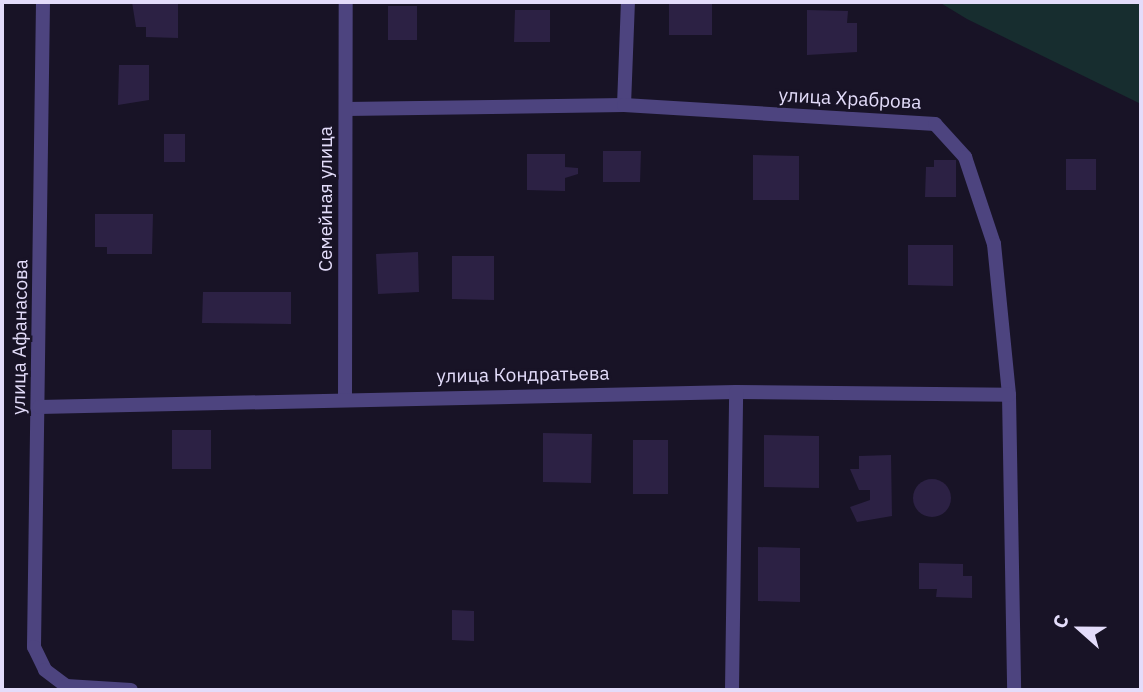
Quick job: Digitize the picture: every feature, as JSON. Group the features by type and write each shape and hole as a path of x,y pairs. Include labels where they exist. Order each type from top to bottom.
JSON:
{"street":[{"name":"улица Афанасова","path":"43,2 38,407 32,628 45,670 66,686 131,690"},
{"name":"Семейная улица","path":"345,397 346,2"},
{"path":"624,105 628,2"},
{"name":"улица Храброва","path":"346,109 624,105 935,124 965,157 980,186 994,244 1009,395 1014,690"},
{"name":"улица Кондратьева","path":"38,407 345,397 737,391 1009,395"},
{"path":"732,690 737,391"}],"green space":[{"path":"939,2 1141,2 1141,104 967,19"}],"building":[{"path":"132,2 178,2 178,38 146,37 146,27 136,27"},
{"path":"669,2 712,2 712,35 669,35"},
{"path":"388,6 417,6 417,40 388,40"},
{"path":"515,10 550,10 550,42 514,42"},
{"path":"807,10 848,11 847,23 857,23 857,52 807,55"},
{"path":"119,65 149,65 149,100 118,105"},
{"path":"164,134 185,134 185,162 164,162"},
{"path":"603,151 641,151 640,182 603,182"},
{"path":"527,154 565,154 565,167 578,168 578,174 565,178 565,191 527,190"},
{"path":"753,155 799,156 799,200 753,200"},
{"path":"1066,159 1096,159 1096,190 1066,190"},
{"path":"934,160 956,160 956,197 925,197 926,167 934,167"},
{"path":"95,214 153,214 152,254 107,254 107,247 95,247"},
{"path":"908,245 953,245 953,286 908,285"},
{"path":"418,252 419,292 378,294 376,254"},
{"path":"452,256 494,256 494,300 452,299"},
{"path":"203,292 291,292 291,324 202,323"},
{"path":"172,430 211,430 211,469 172,469"},
{"path":"543,433 592,434 591,483 543,482"},
{"path":"764,435 819,436 819,488 764,487"},
{"path":"633,440 668,440 668,494 633,494"},
{"path":"891,455 892,516 857,522 850,507 870,500 870,490 859,490 850,469 859,469 859,456"},
{"path":"932,479 945,485 951,498 945,511 932,517 919,511 913,498 919,485"},
{"path":"758,547 800,548 800,602 758,601"},
{"path":"919,563 963,564 963,576 972,576 972,598 936,597 937,589 919,589"},
{"path":"452,610 474,611 474,641 452,640"}]}
